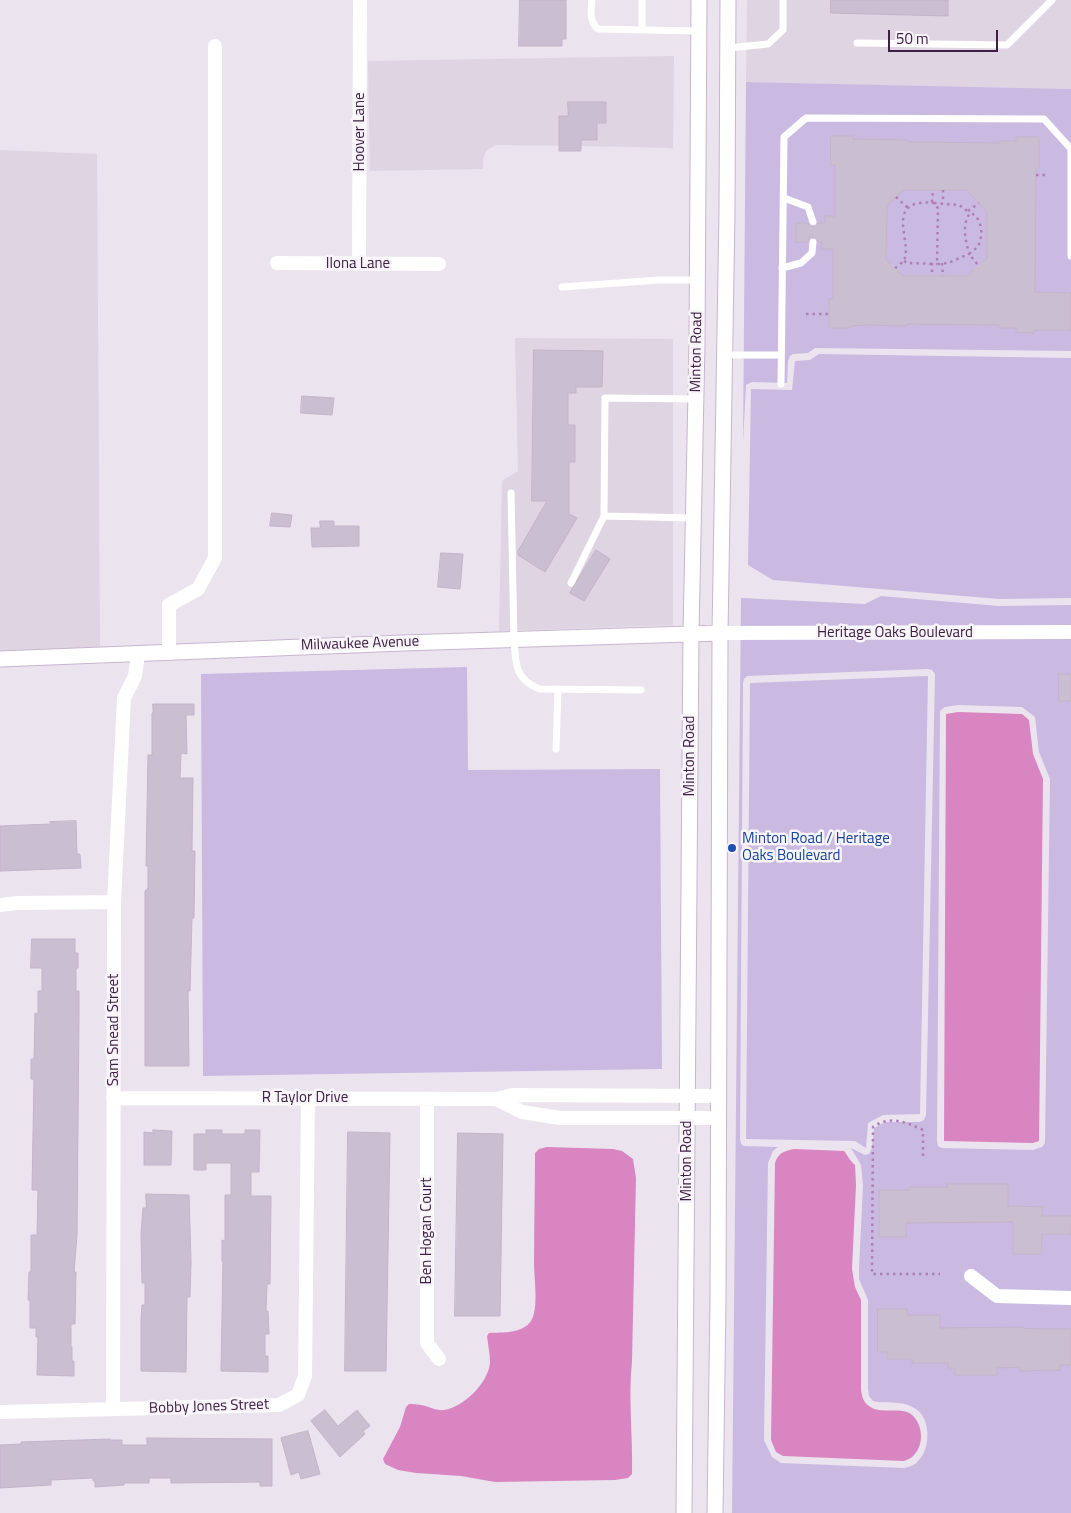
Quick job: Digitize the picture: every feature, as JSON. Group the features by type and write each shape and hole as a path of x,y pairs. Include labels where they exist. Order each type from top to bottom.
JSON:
{"main road":[{"name":"Minton Road","path":"684,1513 691,632 698,280 698,0"},
{"name":"Minton Road","path":"715,1513 720,633 728,0"},
{"name":"Milwaukee Avenue","path":"0,659 691,632 720,633"}],"street":[{"name":"Hoover Lane","path":"359,264 360,0"},
{"path":"169,652 169,605 198,589 215,558 216,46"},
{"name":"Ilona Lane","path":"277,263 439,264"},
{"name":"Heritage Oaks Boulevard","path":"720,633 1071,632"},
{"name":"Sam Snead Street","path":"113,1410 114,902 124,698 135,676 138,654"},
{"path":"0,905 17,902 114,902"},
{"name":"R Taylor Drive","path":"114,1098 496,1099 512,1095 718,1096"},
{"path":"551,1116 552,1095"},
{"path":"610,1095 610,1118"},
{"name":"Bobby Jones Street","path":"0,1412 279,1405 298,1395 305,1376 308,1098"},
{"name":"Ben Hogan Court","path":"427,1099 427,1343 440,1359"},
{"name":"R Taylor Drive","path":"496,1099 522,1112 551,1116 718,1118"},
{"path":"971,1276 997,1296 1071,1298"}],"lane":[{"path":"592,0 591,18 593,25 598,29 698,31"},
{"path":"642,0 642,30"},
{"path":"728,48 768,44 783,30 783,0"},
{"path":"857,43 1007,45 1052,0"},
{"path":"781,384 784,137 806,118 1044,119 1071,149 1071,256"},
{"path":"784,198 808,207 812,222"},
{"path":"782,268 801,263 812,253 813,242"},
{"path":"562,287 659,280 698,280"},
{"path":"724,355 781,356"},
{"path":"571,583 604,516 604,398 696,399"},
{"path":"511,493 514,639 518,668 522,678 528,684 539,689 641,690"},
{"path":"604,516 693,518"},
{"path":"556,749 558,690"}],"path":[{"path":"1036,175 1049,175"},
{"path":"933,190 933,203 938,208 938,264"},
{"path":"943,190 943,203"},
{"path":"896,197 908,208"},
{"path":"895,268 904,261 906,254 904,223 908,208 916,204 943,203 959,205 974,214 982,231 980,241 976,248 963,258 938,264 907,263 904,261"},
{"path":"978,265 968,254 965,227 969,212 979,203"},
{"path":"932,263 932,276"},
{"path":"942,263 943,276"},
{"path":"806,314 829,314"},
{"path":"923,1156 923,1130 904,1122 891,1120 881,1122 873,1127 872,1274 940,1274"}],"shaded area":[{"path":"747,0 1071,0 1071,89 746,82"},
{"path":"674,56 673,149 497,145 486,151 483,159 483,169 370,171 368,61"},
{"path":"746,82 1071,89 1071,351 815,348 808,353 793,354 788,361 787,383 752,382 746,385 743,443","holes":["897,183 984,192 994,204 990,271 965,283 890,278 880,264 880,198"]},
{"path":"0,150 97,154 100,647 0,651"},
{"path":"899,190 973,190 976,200 981,205 988,205 987,262 983,265 981,263 973,270 975,273 972,276 898,276 898,271 891,264 886,265 887,201"},
{"path":"515,338 673,339 673,625 499,631 502,481 518,471"},
{"path":"819,354 1071,358 1071,598 999,599 773,580 748,565 751,389 792,390 795,361 810,360"},
{"path":"881,596 999,606 1071,605 1071,1513 732,1513 741,598 865,604","holes":["932,670 935,674 926,1115 924,1120 920,1122 885,1122 874,1128 872,1148 869,1154 865,1155 851,1148 861,1165 863,1185 859,1279 868,1300 869,1396 873,1401 902,1404 916,1409 921,1414 927,1427 927,1442 918,1461 912,1466 904,1468 781,1463 772,1457 764,1440 768,1163 773,1151 778,1147 744,1146 741,1144 740,1139 743,683 747,676","958,705 1022,707 1035,717 1039,752 1050,779 1045,1143 1042,1147 1033,1150 942,1148 938,1146 937,1141 940,711 945,707"]},
{"path":"467,667 468,770 660,769 662,1069 203,1076 201,674"},
{"path":"928,676 920,1114 883,1115 868,1123 866,1148 855,1141 746,1139 750,683"},
{"path":"958,712 1022,714 1029,720 1033,754 1043,779 1039,1141 1033,1143 944,1141 946,714"},
{"path":"547,1147 613,1149 622,1151 633,1159 636,1178 630,1389 632,1474 628,1478 615,1480 495,1482 461,1476 416,1473 398,1470 385,1464 383,1459 400,1427 406,1407 409,1404 444,1410 452,1408 467,1399 480,1386 488,1371 490,1360 487,1336 489,1333 517,1330 523,1328 531,1321 535,1309 535,1153 539,1149"},
{"path":"794,1149 844,1151 855,1165 856,1185 852,1269 855,1287 861,1300 862,1397 867,1404 877,1410 907,1412 916,1420 921,1431 920,1444 913,1456 904,1461 783,1456 776,1452 771,1440 775,1163 782,1153"}],"building":[{"path":"520,0 566,0 566,39 562,39 562,46 519,46"},
{"path":"831,0 948,0 948,16 831,13"},
{"path":"568,102 606,102 606,123 597,123 597,140 581,140 581,151 559,151 559,116 568,116"},
{"path":"831,136 853,136 853,139 907,140 907,142 1000,143 1000,141 1016,141 1016,137 1039,137 1039,168 1036,168 1035,292 1071,293 1071,330 1034,330 1034,333 1016,332 1016,328 998,328 999,325 906,324 906,326 869,325 850,326 850,328 829,328 829,299 833,299 833,249 822,249 822,242 818,242 814,237 810,237 808,242 796,242 796,223 808,223 814,227 818,223 825,223 825,216 835,216 835,165 831,165","holes":["904,190 967,190 987,212 987,258 967,276 903,276 886,260 887,206"]},
{"path":"534,350 603,351 602,387 576,387 576,393 568,393 568,425 575,425 575,462 569,462 569,514 577,518 545,572 518,555 518,551 547,501 532,501"},
{"path":"302,396 334,398 332,415 301,413"},
{"path":"272,513 292,515 290,527 270,526"},
{"path":"320,521 334,521 334,526 359,526 359,546 312,547 311,528 320,528"},
{"path":"596,550 610,559 584,601 570,593"},
{"path":"441,553 463,554 460,589 438,587"},
{"path":"1059,674 1071,674 1071,701 1059,701"},
{"path":"153,704 194,704 194,715 186,715 187,754 181,753 180,778 193,778 192,851 195,851 194,918 192,918 190,991 188,991 189,1066 145,1066 145,891 148,888 148,866 146,866 148,755 152,755"},
{"path":"76,821 77,854 80,854 81,868 0,871 0,826"},
{"path":"32,939 75,939 75,953 78,953 78,968 76,968 76,991 79,991 77,1235 74,1272 76,1272 75,1324 71,1324 74,1376 37,1375 38,1337 36,1337 36,1328 30,1328 30,1300 28,1300 29,1272 31,1272 31,1235 37,1235 38,1190 32,1190 34,1079 31,1079 31,1059 34,1059 35,1013 38,1014 38,991 42,991 42,968 31,968"},
{"path":"153,1130 172,1131 171,1165 144,1165 144,1132 153,1133"},
{"path":"206,1130 222,1130 222,1134 245,1134 245,1130 260,1130 259,1172 251,1172 251,1196 271,1196 270,1284 267,1284 266,1311 268,1311 269,1334 265,1334 265,1356 268,1356 268,1372 221,1371 222,1240 225,1241 225,1195 231,1195 231,1163 206,1163 206,1170 194,1170 194,1134 206,1134"},
{"path":"348,1132 390,1133 386,1371 345,1371"},
{"path":"458,1133 503,1134 500,1316 455,1316"},
{"path":"947,1184 1008,1184 1008,1206 1042,1207 1042,1216 1071,1216 1071,1234 1042,1234 1041,1254 1013,1254 1013,1222 906,1223 906,1237 879,1237 879,1190 910,1190 910,1187 947,1187"},
{"path":"146,1194 189,1195 191,1262 190,1297 187,1297 186,1372 141,1371 141,1319 142,1305 145,1305 145,1283 142,1283 141,1234 143,1208 146,1208"},
{"path":"878,1309 907,1309 907,1315 940,1315 940,1328 1023,1327 1071,1329 1071,1365 1060,1365 1060,1370 1020,1371 1020,1367 997,1368 997,1375 955,1375 955,1368 948,1368 948,1363 912,1363 912,1359 887,1359 887,1352 878,1352"},
{"path":"325,1410 338,1426 357,1410 370,1426 363,1431 365,1434 340,1457 311,1421"},
{"path":"308,1431 320,1474 301,1479 299,1472 291,1475 281,1438"},
{"path":"147,1438 272,1439 272,1486 260,1486 260,1482 171,1483 171,1478 149,1478 149,1483 124,1483 124,1485 95,1487 93,1478 51,1480 51,1485 0,1488 0,1445 21,1444 21,1442 110,1439 122,1440 122,1445 147,1445"}],"place":[{"name":"Minton Road / Heritage Oaks Boulevard","path":"732,848"}]}
